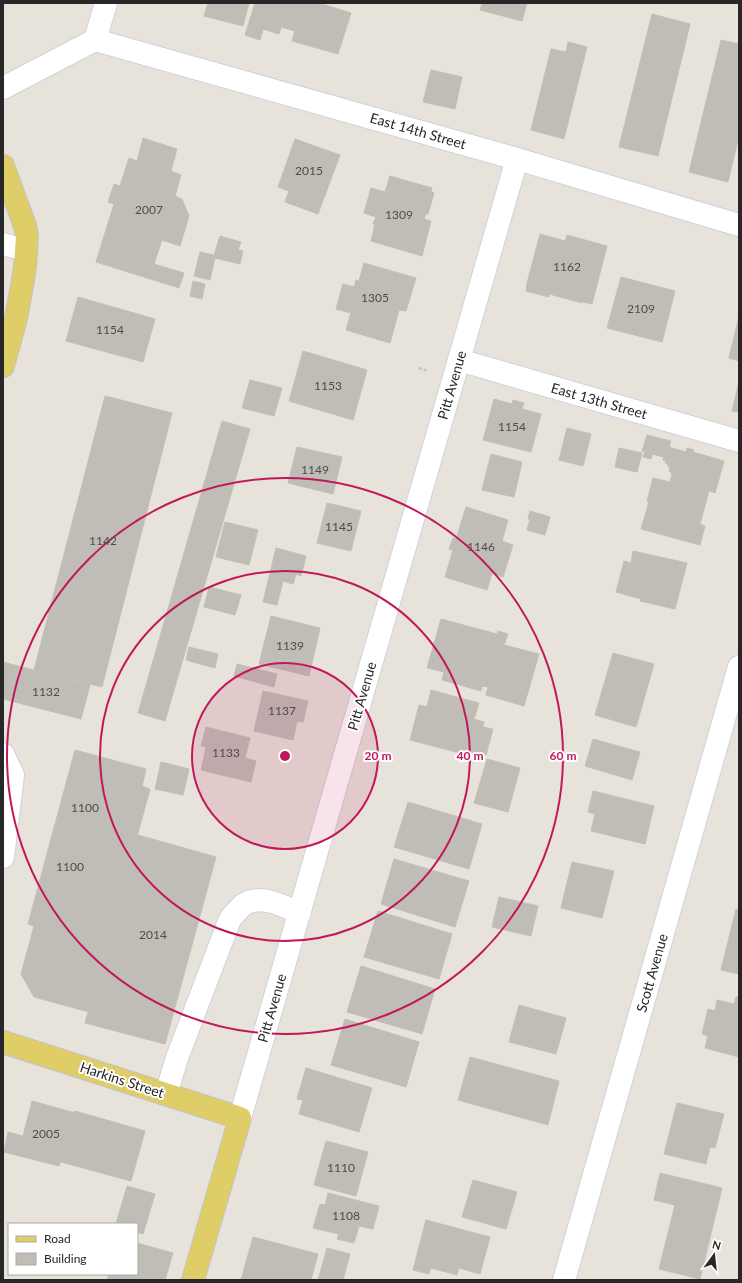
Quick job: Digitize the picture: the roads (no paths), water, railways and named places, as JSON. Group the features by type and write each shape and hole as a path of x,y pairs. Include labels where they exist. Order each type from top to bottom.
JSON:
{"main road":[{"path":"3,166 25,226 26,237 22,286 16,318 3,366"},
{"name":"Harkins Street","path":"3,1043 240,1118"},
{"name":"Pitt Avenue","path":"194,1280 240,1118"}],"street":[{"path":"3,88 95,40 106,3"},
{"name":"East 14th Street","path":"95,40 517,159 739,225"},
{"name":"Pitt Avenue","path":"240,1118 517,159"},
{"path":"3,244 25,250"},
{"name":"East 13th Street","path":"459,360 739,441"},
{"name":"Scott Avenue","path":"564,1280 739,667"},
{"path":"3,754 13,775 3,857"},
{"path":"166,1094 177,1058 230,919 244,904 260,900 274,902 300,913"}]}
